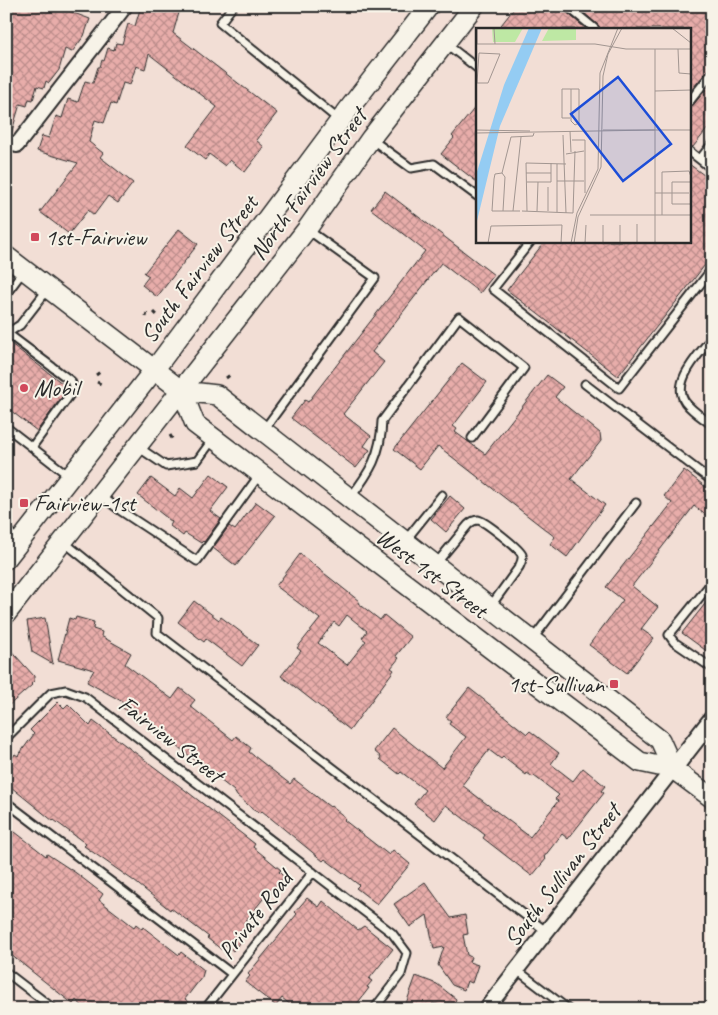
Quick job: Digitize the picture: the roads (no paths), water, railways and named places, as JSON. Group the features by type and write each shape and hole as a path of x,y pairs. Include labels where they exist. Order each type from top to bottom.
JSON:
{"main road":[{"name":"South Fairview Street","path":"6,560 154,370 340,120 429,6"},
{"name":"North Fairview Street","path":"182,391 307,229 371,138 474,6"},
{"path":"6,256 182,391 6,614"},
{"name":"West 1st Street","path":"674,768 640,762 213,438 195,424 182,391 217,395 660,740 674,768 712,798"}],"street":[{"path":"12,143 125,6"},
{"path":"674,768 712,720"},
{"name":"South Sullivan Street","path":"486,1009 674,768"}],"lane":[{"path":"233,6 220,23 340,120"},
{"path":"567,6 594,28"},
{"path":"445,43 476,67"},
{"path":"690,101 712,74"},
{"path":"371,138 412,168 434,164 476,195"},
{"path":"700,159 712,144"},
{"path":"690,152 712,168"},
{"path":"263,431 375,278 307,229"},
{"path":"530,242 493,289 619,388 712,268"},
{"path":"6,294 24,270"},
{"path":"32,447 72,392 73,386 71,381 7,333 20,325 48,288"},
{"path":"350,499 368,475 381,441 382,421 459,317 524,368 472,438"},
{"path":"712,338 688,370 682,383 681,392 686,402 712,425"},
{"path":"586,384 712,481"},
{"path":"6,428 70,478"},
{"path":"138,447 166,466 197,461 213,438"},
{"path":"100,494 121,511 196,561 261,474"},
{"path":"404,541 442,495"},
{"path":"532,640 636,503"},
{"path":"435,565 468,525 478,520 482,521 522,555 522,560 490,607"},
{"path":"6,529 20,542"},
{"path":"64,542 158,618 157,633 546,932"},
{"path":"712,582 669,635 674,642 712,668"},
{"name":"Fairview Street","path":"6,738 51,693 66,690 85,697 313,872"},
{"path":"6,802 232,974"},
{"name":"Private Road","path":"204,1009 313,872 392,933 406,952 401,974 374,1009"},
{"path":"517,970 568,1009"},
{"path":"6,972 54,1009"}],"place":[{"name":"1st-Fairview","path":"35,237"},
{"name":"Mobil","path":"24,388"},
{"name":"Fairview-1st","path":"24,503"},
{"name":"1st-Sullivan","path":"614,684"}]}
